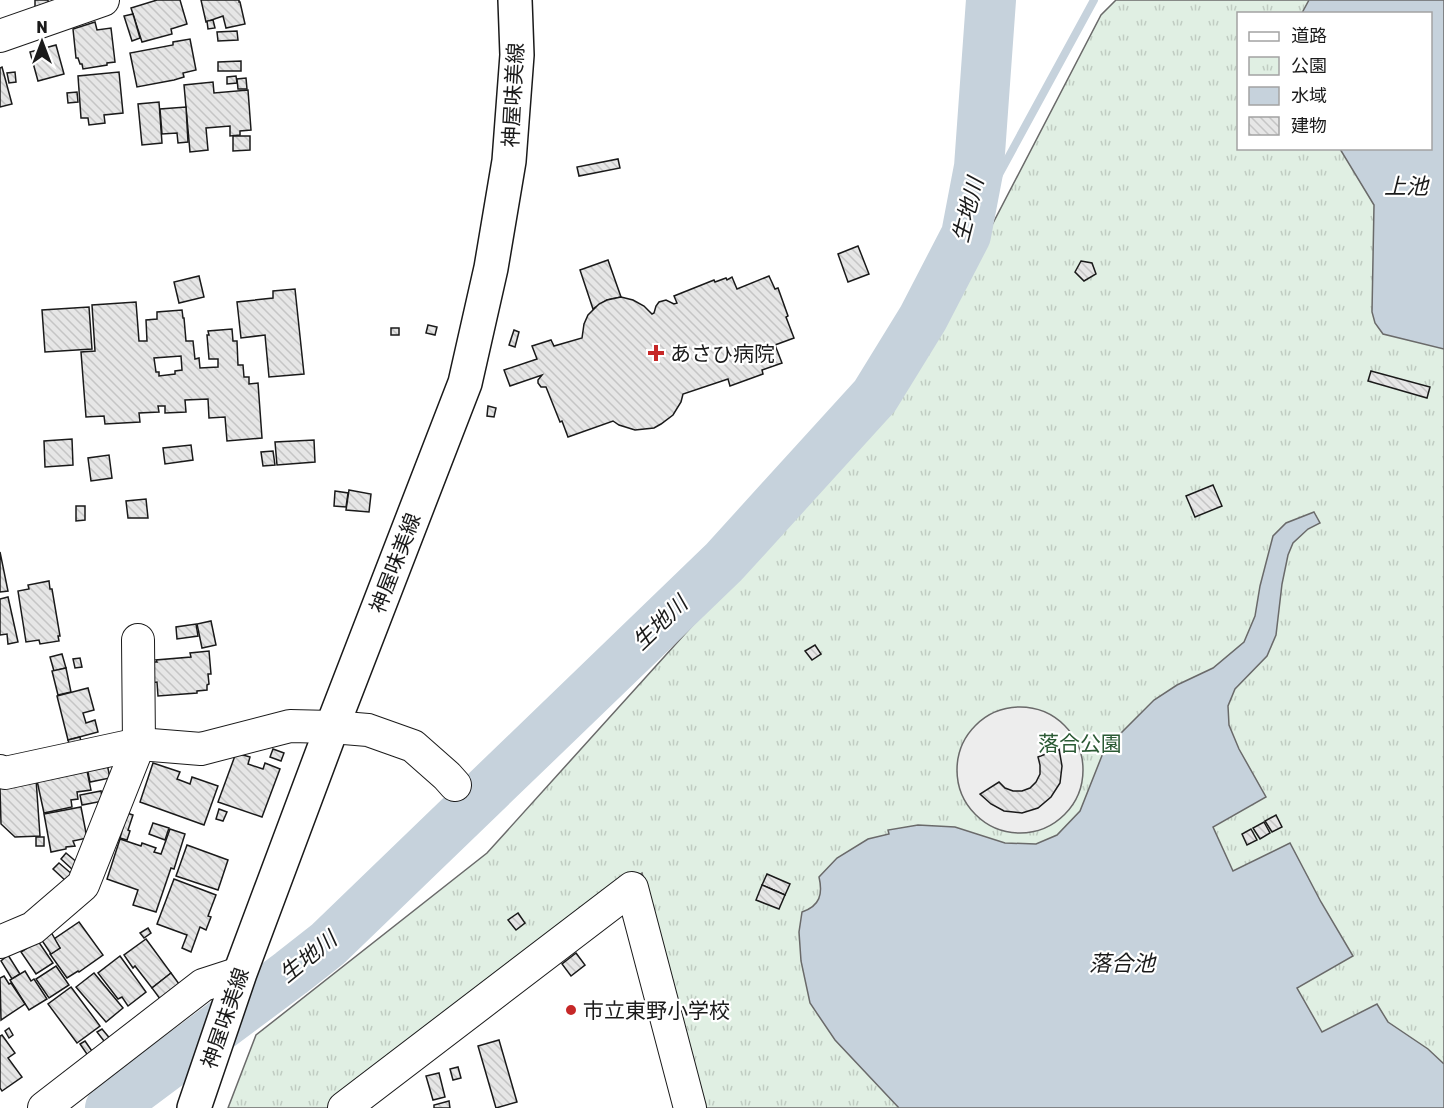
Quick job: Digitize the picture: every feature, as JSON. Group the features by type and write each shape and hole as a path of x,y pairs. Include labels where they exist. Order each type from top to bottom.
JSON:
{"main road":[{"name":"神屋味美線","path":"194,1108 240,974 332,727 465,383 491,268 509,161 517,55 515,0"}],"street":[{"path":"0,36 103,0"},
{"path":"0,942 33,928 83,885 139,744 138,640"},
{"path":"0,771 5,773 139,744 201,749 290,726 332,727 368,730 413,746 454,785"},
{"path":"344,1108 632,888 690,1108"},
{"path":"44,1108 203,985 240,974"}],"green space":[{"name":"落合公園","path":"1116,0 1444,0 1444,1108 706,1108 642,873 328,1108 228,1108 256,1035 487,853 839,467 901,386 950,306 1101,15"}],"shaded area":[{"path":"1020,707 1044,712 1065,725 1078,746 1083,770 1078,794 1065,815 1044,828 1020,833 996,828 975,815 962,794 957,770 962,746 975,725 996,712"}],"water":[{"name":"上池","path":"1309,0 1444,0 1444,349 1383,334 1375,323 1372,312 1374,205 1341,150 1432,150 1432,12 1303,12"},
{"name":"落合池","path":"1314,512 1320,523 1308,529 1293,543 1288,555 1276,635 1267,656 1235,689 1228,706 1229,725 1239,749 1266,797 1213,827 1233,871 1290,843 1353,956 1297,988 1322,1032 1377,1004 1388,1022 1428,1049 1444,1064 1444,1108 899,1108 835,1040 810,1003 801,961 799,932 802,912 813,906 819,899 821,889 819,877 837,858 868,839 889,834 888,830 918,825 955,827 1005,843 1036,844 1057,835 1080,811 1105,748 1113,735 1117,737 1154,700 1177,685 1213,668 1244,642 1255,616 1273,536 1286,523"}],"building":[{"path":"35,0 48,0 49,11 35,12"},
{"path":"157,0 180,0 187,24 171,29 172,34 142,42 131,8"},
{"path":"201,0 239,0 245,24 226,28 223,16 206,22"},
{"path":"133,14 140,38 132,41 124,16"},
{"path":"213,20 215,28 208,29 207,21"},
{"path":"95,22 97,30 111,28 115,62 83,69 82,64 76,58 73,29"},
{"path":"237,31 238,40 218,41 217,32"},
{"path":"190,39 196,70 183,73 184,77 174,80 137,87 130,53 173,45 173,42"},
{"path":"56,45 64,74 38,81 30,52"},
{"path":"241,61 241,71 218,71 218,62"},
{"path":"2,67 12,104 0,107 0,68"},
{"path":"15,72 16,82 9,83 7,73"},
{"path":"119,72 123,113 104,115 105,123 89,125 88,118 81,118 78,76"},
{"path":"236,76 237,83 227,84 227,77"},
{"path":"246,78 247,89 238,89 237,79"},
{"path":"213,82 214,93 248,90 251,130 240,131 240,135 230,136 230,126 206,128 208,150 190,152 184,85"},
{"path":"77,92 78,102 68,103 67,93"},
{"path":"159,102 162,143 142,145 138,104"},
{"path":"186,107 188,142 178,143 177,133 162,134 160,109"},
{"path":"233,136 250,136 250,150 233,151"},
{"path":"618,159 620,168 579,176 577,167"},
{"path":"858,246 869,274 848,282 838,254"},
{"path":"608,260 621,297 607,300 593,309 580,270"},
{"path":"1081,261 1092,263 1096,274 1084,281 1075,272"},
{"path":"199,276 204,297 179,303 174,282"},
{"name":"あさひ病院","path":"769,276 775,289 778,288 794,338 775,345 782,363 762,370 763,374 730,386 728,379 683,394 673,415 654,428 635,430 613,421 568,437 546,387 541,387 538,383 542,375 510,386 504,370 537,359 532,346 551,340 554,346 582,338 588,315 599,304 607,300 621,297 633,300 652,314 659,302 666,300 677,303 674,296 714,280 715,282 726,278 727,280 732,277 737,289"},
{"path":"295,289 304,374 269,377 265,335 241,338 237,302 273,298 273,291"},
{"path":"136,302 139,341 147,341 146,320 157,319 157,312 182,310 186,341 193,341 195,359 199,358 200,368 218,367 218,359 209,359 208,331 232,329 233,341 237,341 238,365 243,365 244,377 249,377 249,384 258,383 262,438 227,441 225,417 209,418 208,399 185,400 186,412 165,413 165,406 158,406 159,412 139,413 140,422 105,424 104,416 86,417 81,352 95,351 92,305","holes":["181,356 182,370 175,371 175,374 159,376 159,372 156,372 154,358"]},
{"path":"89,307 92,349 45,352 42,310"},
{"path":"428,325 437,327 435,335 426,333"},
{"path":"391,328 399,328 399,335 391,335"},
{"path":"514,330 519,332 515,347 509,345"},
{"path":"1371,371 1430,387 1427,398 1368,381"},
{"path":"488,406 496,408 494,417 487,416"},
{"path":"72,439 73,465 45,467 44,441"},
{"path":"314,440 315,462 277,465 275,442"},
{"path":"191,445 193,460 165,464 163,448"},
{"path":"273,451 275,465 263,466 261,452"},
{"path":"109,455 112,478 91,481 88,458"},
{"path":"1213,485 1222,506 1195,517 1186,496"},
{"path":"349,490 371,494 369,512 346,510"},
{"path":"335,491 348,493 346,507 334,506"},
{"path":"146,499 148,518 128,518 126,501"},
{"path":"76,506 85,506 85,520 76,521"},
{"path":"0,552 8,591 0,592"},
{"path":"49,581 60,636 58,636 59,641 40,644 39,640 26,642 18,591 29,589 28,585"},
{"path":"8,597 18,642 8,644 7,634 0,635 0,599"},
{"path":"211,621 216,645 202,648 197,624"},
{"path":"196,624 198,636 177,639 176,627"},
{"path":"815,645 821,654 812,660 805,651"},
{"path":"209,651 211,674 208,674 207,690 158,696 157,682 150,683 149,662 191,657 190,653"},
{"path":"62,654 66,668 54,671 50,657"},
{"path":"80,658 82,667 75,668 73,659"},
{"path":"66,668 71,692 58,695 52,671"},
{"path":"88,688 94,710 83,713 86,723 95,720 98,732 68,740 57,696"},
{"path":"80,737 81,743 70,746 68,740"},
{"path":"273,749 284,753 281,761 270,757"},
{"path":"1059,749 1062,766 1060,783 1051,797 1038,808 1022,813 1004,811 991,804 980,794 999,782 1005,788 1013,791 1030,788 1040,774 1038,757"},
{"path":"236,753 250,757 248,764 263,769 265,763 280,769 262,817 218,802"},
{"path":"106,759 110,778 90,782 86,763"},
{"path":"153,763 180,772 177,779 190,784 192,777 218,786 204,825 140,802"},
{"path":"86,766 91,790 77,792 78,799 71,800 72,807 44,813 36,776"},
{"path":"36,779 40,836 15,837 1,824 0,788 10,788"},
{"path":"101,791 103,801 82,805 80,795"},
{"path":"81,807 87,838 73,841 75,846 51,852 44,814"},
{"path":"219,809 227,812 223,821 216,819"},
{"path":"127,813 133,815 127,840 120,838"},
{"path":"1276,815 1282,827 1272,832 1265,821"},
{"path":"1264,822 1270,833 1260,839 1253,828"},
{"path":"153,823 169,828 165,840 149,834"},
{"path":"170,829 185,834 174,869 171,868 156,912 133,905 138,890 107,879 120,839 156,848 154,852 161,854"},
{"path":"1251,829 1257,840 1247,845 1242,834"},
{"path":"36,837 44,837 44,846 36,846"},
{"path":"187,845 228,860 218,890 176,876"},
{"path":"66,853 79,864 73,870 61,859"},
{"path":"59,863 73,875 67,882 53,869"},
{"path":"767,874 790,884 785,895 762,885"},
{"path":"174,879 216,895 208,916 211,917 206,930 200,927 191,952 182,948 187,935 157,924"},
{"path":"762,885 785,895 779,909 756,900"},
{"path":"518,913 525,923 516,930 508,920"},
{"path":"79,922 103,955 67,978 50,954 60,948 54,939"},
{"path":"148,928 151,933 144,938 140,933"},
{"path":"51,932 60,948 51,954 41,939"},
{"path":"146,939 171,973 152,988 124,955"},
{"path":"38,941 53,963 36,974 21,952"},
{"path":"576,953 585,965 571,976 562,964"},
{"path":"8,955 20,974 12,979 1,961"},
{"path":"120,956 146,992 128,1006 122,997 118,999 98,973"},
{"path":"56,966 69,985 49,998 36,979"},
{"path":"25,971 31,981 34,979 47,999 29,1010 10,980"},
{"path":"94,973 123,1008 106,1022 76,987"},
{"path":"171,973 182,988 163,1003 152,988"},
{"path":"4,976 25,1004 1,1020 0,978"},
{"path":"71,987 100,1026 77,1043 48,1004"},
{"path":"9,1028 13,1035 9,1038 5,1031"},
{"path":"102,1029 112,1041 107,1045 97,1032"},
{"path":"2,1035 15,1053 8,1058 22,1077 2,1091 0,1088 0,1036"},
{"path":"499,1040 517,1102 496,1108 478,1046"},
{"path":"85,1041 94,1054 89,1057 80,1044"},
{"path":"458,1067 461,1078 453,1080 450,1069"},
{"path":"439,1073 445,1097 433,1100 426,1076"},
{"path":"449,1101 450,1108 434,1108 434,1105"}],"waterway":[{"name":"生地川","path":"110,1108 328,944 724,562 875,396 923,318 966,235 979,167 991,0"},
{"path":"966,235 1094,0"}],"place":[{"name":"あさひ病院","path":"656,353"},
{"name":"市立東野小学校","path":"571,1010"}]}
